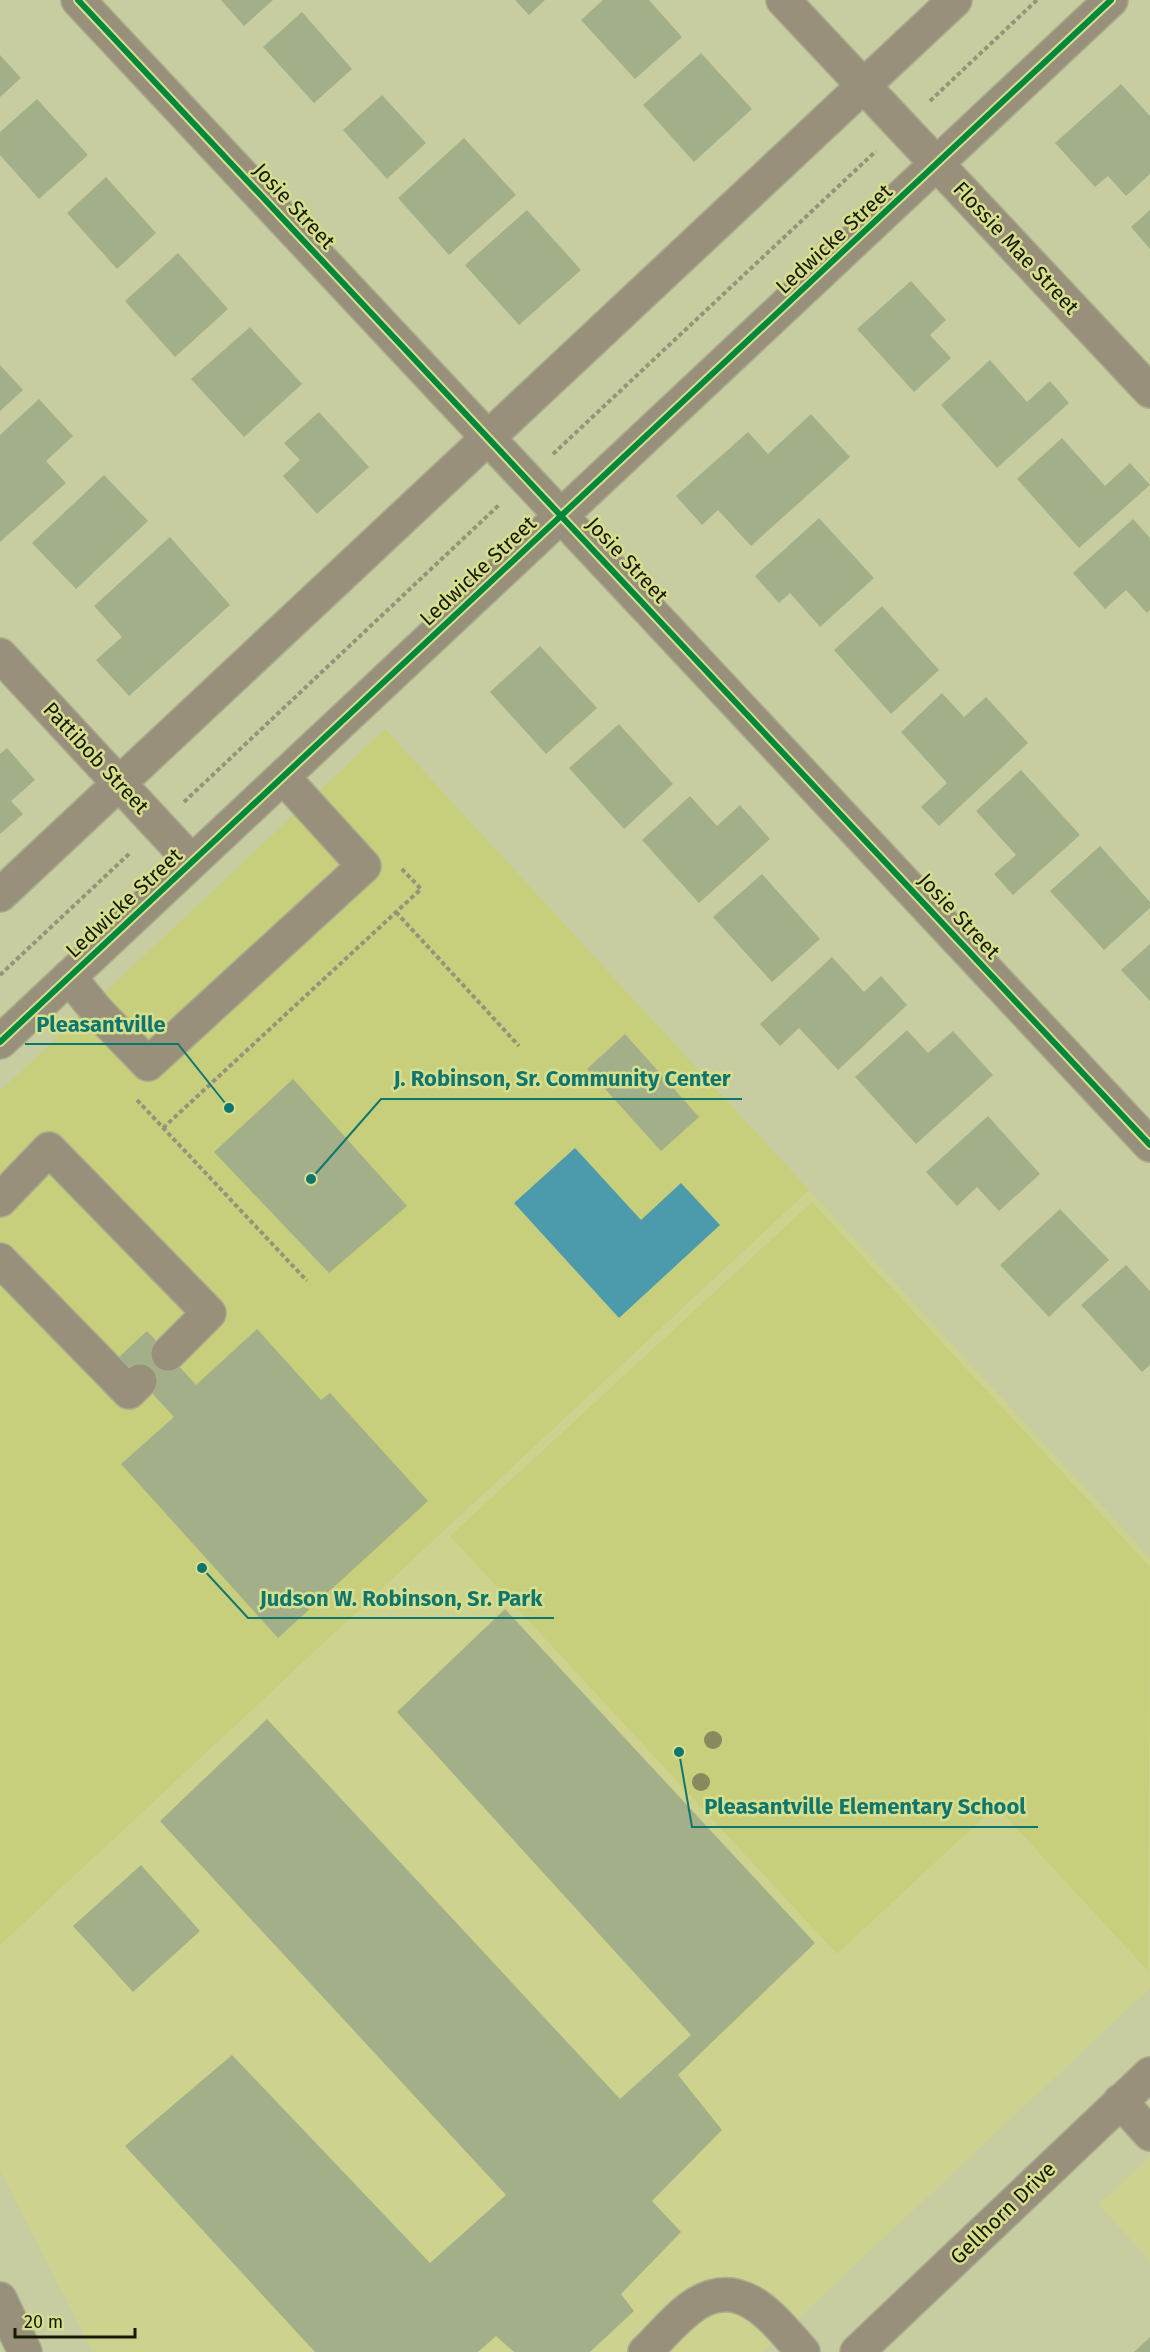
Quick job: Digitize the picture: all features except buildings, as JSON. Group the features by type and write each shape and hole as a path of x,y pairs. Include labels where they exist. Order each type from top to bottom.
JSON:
{"street":[{"name":"Josie Street","path":"78,0 1150,1145"},
{"name":"Flossie Mae Street","path":"783,0 1150,391"},
{"path":"0,895 487,436 955,0"},
{"name":"Ledwicke Street","path":"0,1042 939,164 1111,0"},
{"name":"Pattibob Street","path":"0,655 192,862"},
{"path":"69,977 97,1011 148,1064 364,866 283,777"},
{"path":"0,1200 49,1149 209,1313 168,1354"},
{"path":"0,1260 129,1392 140,1381"},
{"name":"Gellhorn Drive","path":"857,2352 1150,2074"},
{"path":"1120,2101 1150,2134"},
{"path":"645,2352 694,2305 712,2295 742,2296 770,2316 803,2352"},
{"path":"0,2299 25,2352"}],"path":[{"path":"0,975 1037,0"},
{"path":"163,1128 421,889 398,864"},
{"path":"396,912 519,1046"},
{"path":"131,1093 307,1281"}],"shaded area":[{"path":"385,729 809,1190 0,1945 0,1091"},
{"path":"809,1190 1150,1558 1150,1988 762,2352 93,2352 0,2170 0,1945"},
{"path":"812,1202 1150,1567 1148,1971 996,1806 837,1954 450,1536"},
{"path":"1150,2157 1150,2260 1099,2205"}],"water":[{"path":"575,1148 641,1220 681,1183 720,1225 619,1318 514,1203"}],"cycle path":[{"path":"78,0 1150,1145"},
{"path":"0,1042 1111,0"}],"place":[{"name":"Pleasantville","path":"229,1108"},
{"name":"J. Robinson, Sr. Community Center","path":"311,1179"},
{"name":"Judson W. Robinson, Sr. Park","path":"202,1568"},
{"name":"Pleasantville Elementary School","path":"679,1752"}]}
